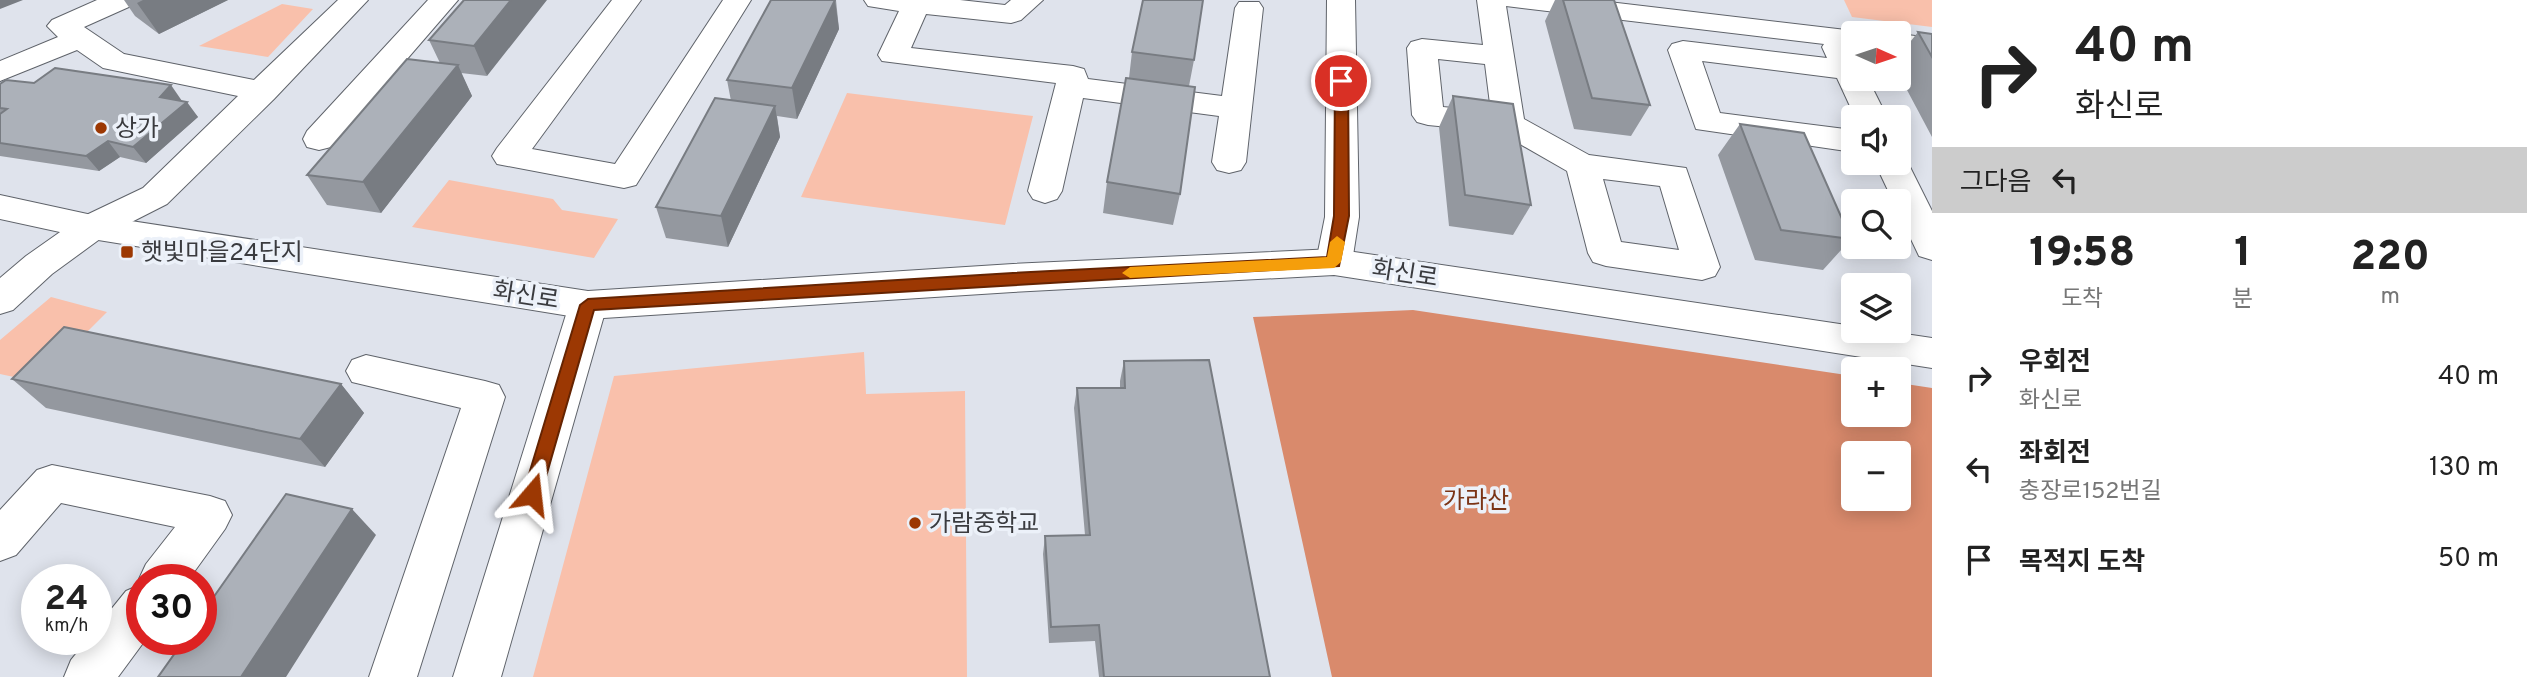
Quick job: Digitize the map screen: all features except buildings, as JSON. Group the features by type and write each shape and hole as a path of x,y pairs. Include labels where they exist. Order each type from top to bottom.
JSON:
{"main road":[{"path":"0,300 39,265 92,227 155,196 354,0"},
{"path":"319,139 444,0"},
{"path":"627,0 509,156 624,177 737,0"},
{"path":"878,0 1011,14 1029,0"},
{"path":"1334,262 1342,216 1341,0"},
{"path":"1491,0 1509,124"},
{"path":"1515,0 1604,5 1841,37"},
{"path":"109,2 62,26 114,61 263,92"},
{"path":"916,4 893,55 1073,76 1045,191"},
{"path":"1229,162 1249,8"},
{"path":"0,72 80,38"},
{"path":"1911,44 1932,47"},
{"path":"1499,56 1422,48 1428,115 1509,124 1582,165"},
{"path":"1841,69 1683,50 1707,122 1841,139"},
{"path":"1070,86 1236,108"},
{"path":"1898,175 1932,247"},
{"name":"화신로","path":"0,208 92,227 588,305 1013,278 1334,262 1932,353"},
{"path":"477,677 588,305"},
{"path":"366,371 485,397 393,677"},
{"path":"0,541 51,483 210,515 173,564"},
{"path":"88,677 126,627"}],"shaded area":[{"path":"1844,0 1932,0 1932,27 1911,24 1911,21 1852,17"},
{"path":"282,4 313,9 268,57 199,46"},
{"path":"847,93 1033,116 1005,225 801,197"},
{"path":"449,180 553,199 562,210 618,219 594,258 412,227"},
{"path":"51,297 107,312 37,382 0,374 0,340"},
{"path":"864,352 866,394 965,391 967,677 533,677 614,376"}],"green space":[{"name":"가라산","path":"1413,310 1841,374 1841,427 1911,427 1911,385 1932,388 1932,677 1332,677 1253,317"}],"slow traffic":[{"path":"1130,273 1334,262 1337,242"}],"place":[{"name":"상가","path":"101,128"},
{"name":"햇빛마을24단지","path":"127,252"},
{"name":"가람중학교","path":"915,523"}],"route":[{"path":"532,494 588,305 1013,278 1334,262 1342,216 1341,81"}]}
